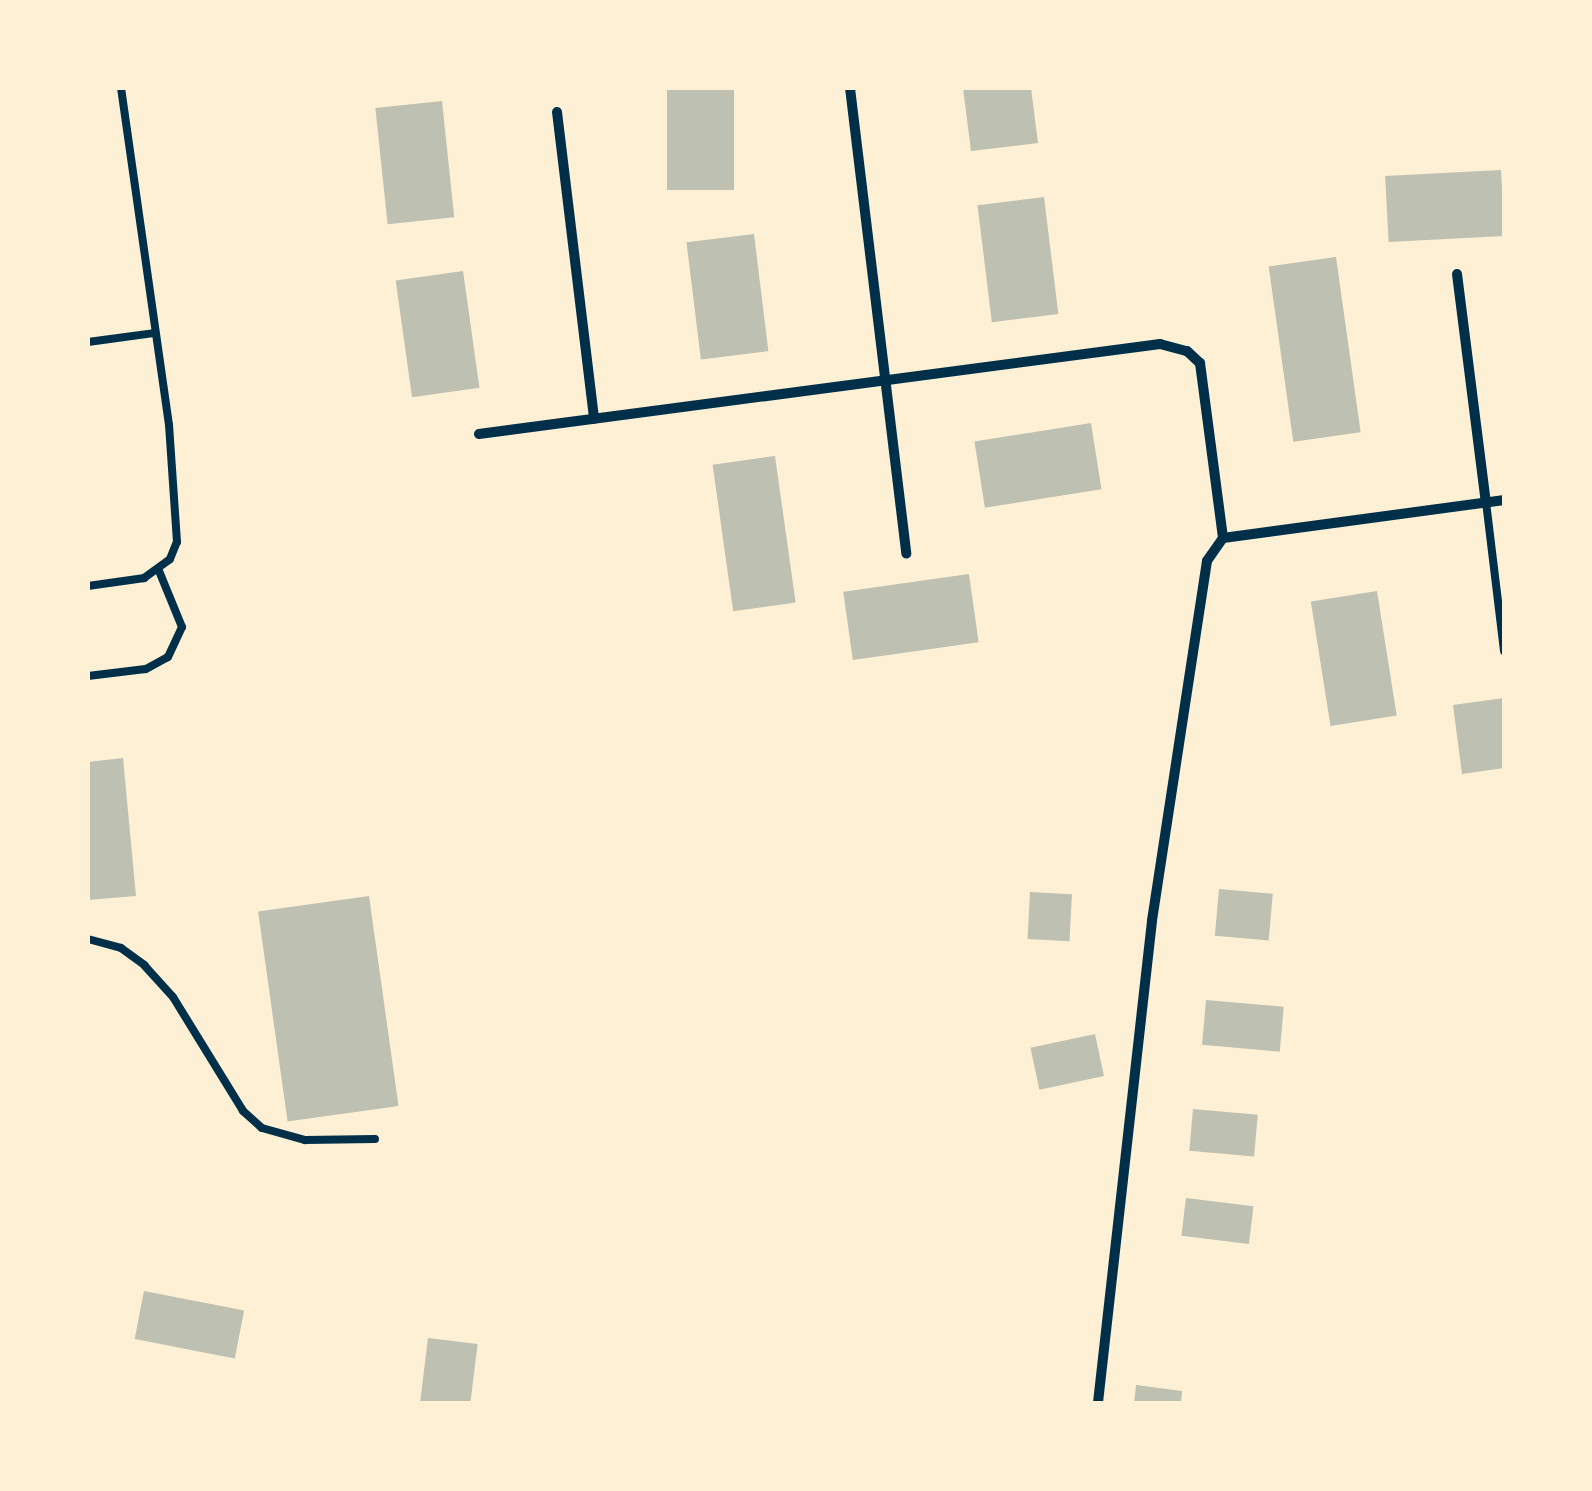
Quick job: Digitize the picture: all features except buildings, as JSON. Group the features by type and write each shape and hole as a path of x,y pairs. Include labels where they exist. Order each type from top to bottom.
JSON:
{"street":[{"path":"850,88 906,554"},
{"path":"557,112 594,419"},
{"path":"1457,274 1486,502"},
{"path":"479,434 1170,345 1200,363 1223,538 1207,561 1152,921 1098,1404"},
{"path":"1223,538 1504,500"}],"lane":[{"path":"88,586 159,571 177,542 155,333 121,88"},
{"path":"88,342 155,333"},
{"path":"1486,502 1504,651"},
{"path":"88,676 146,669 168,656 182,628 159,571"},
{"path":"88,939 121,948 144,965 174,998 243,1111 262,1128 305,1140 375,1139"}]}
